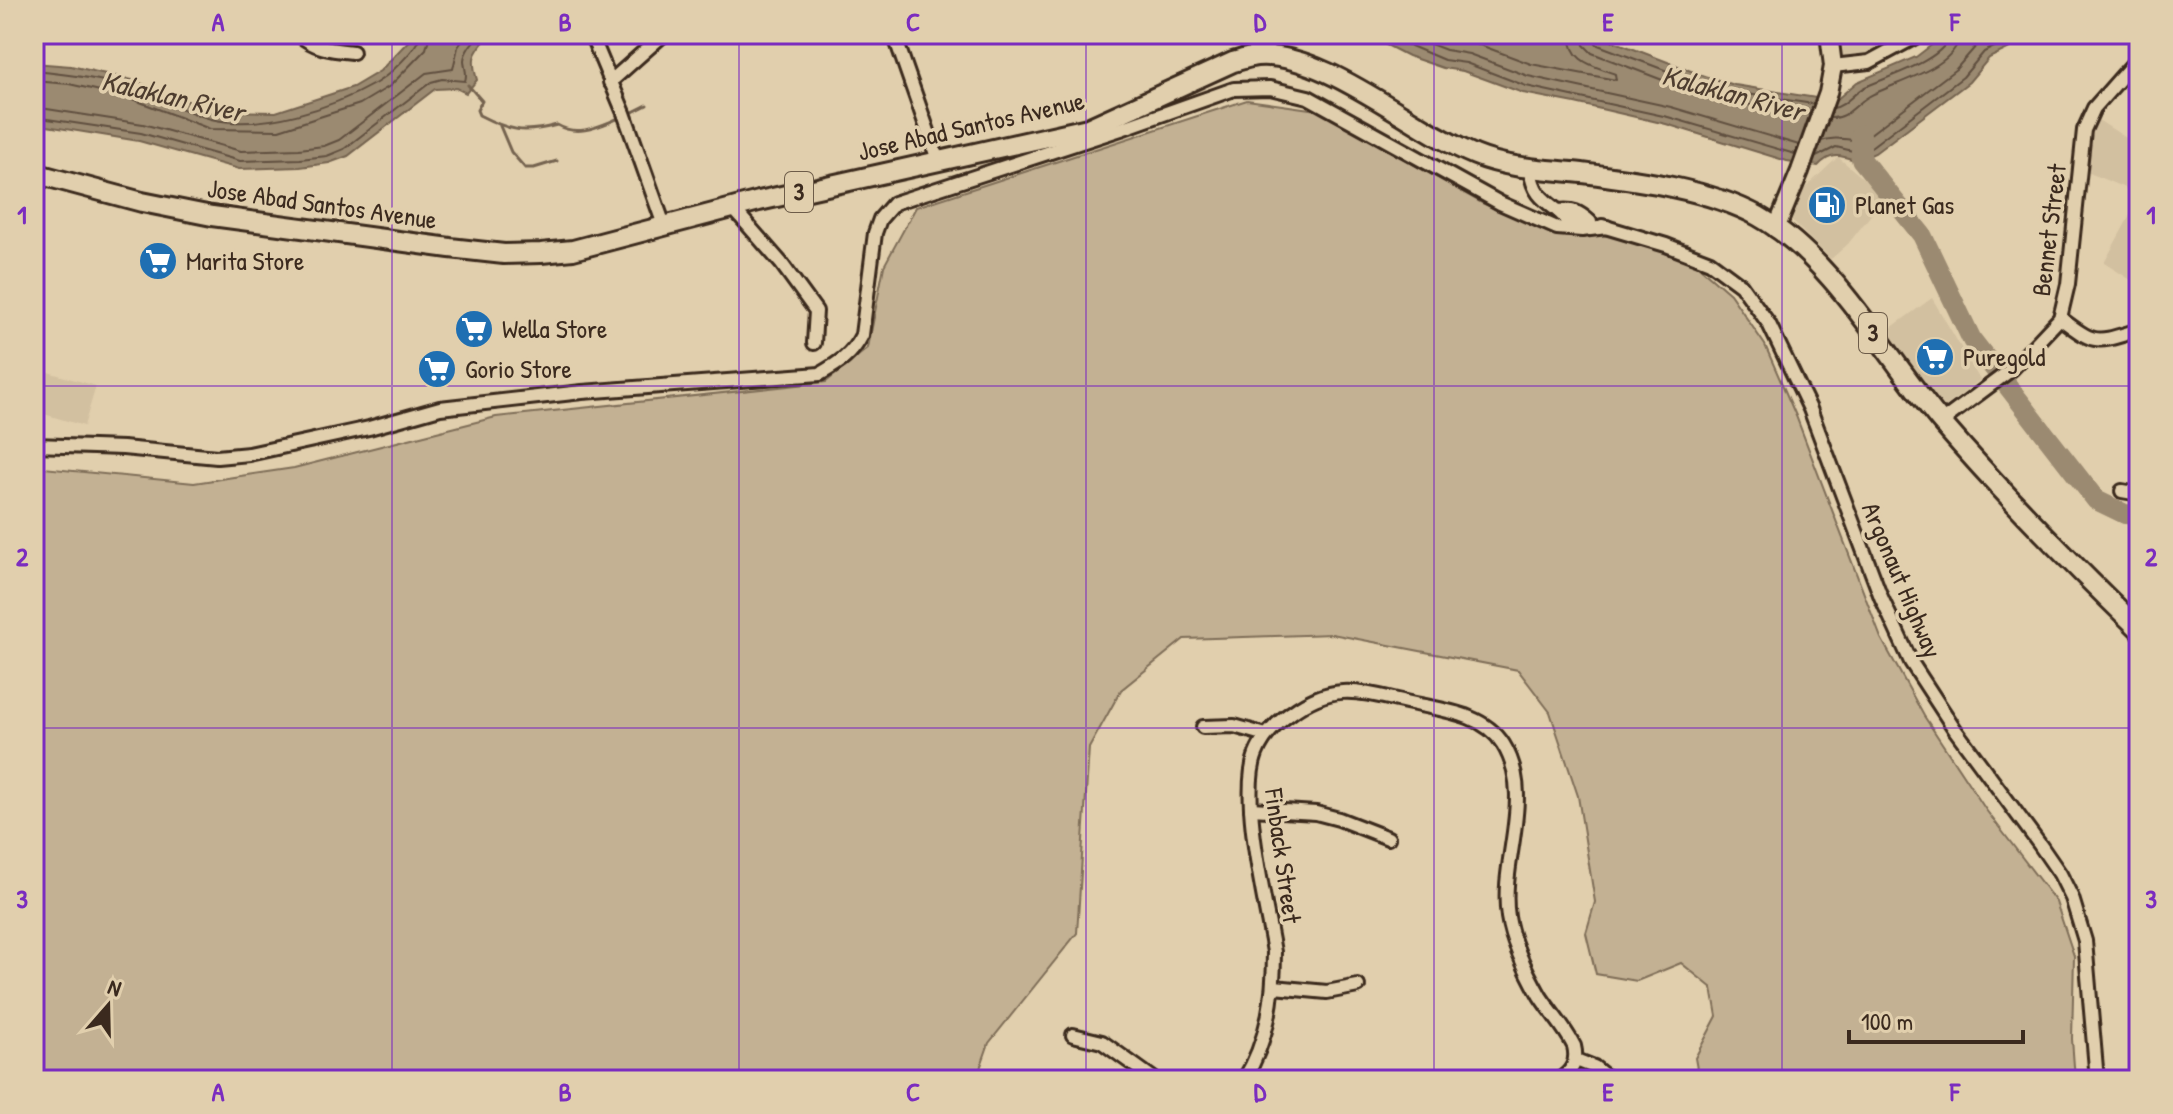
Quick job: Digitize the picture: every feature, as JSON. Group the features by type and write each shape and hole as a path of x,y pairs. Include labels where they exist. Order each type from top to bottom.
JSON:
{"highway":[{"name":"Jose Abad Santos Avenue","path":"34,173 142,202 212,216 504,254 573,250 733,208 1088,128 1233,62 1257,56 1290,59 1323,71 1439,138 1477,156 1530,169 1664,186 1759,216 1792,241 1829,278 1941,422 2032,521 2139,629"}],"main road":[{"path":"1776,229 1828,93 1833,66 1829,34"}],"street":[{"path":"299,34 315,46 353,52"},
{"path":"591,34 631,131 665,228"},
{"path":"610,82 664,34"},
{"path":"894,34 938,160"},
{"path":"1833,66 1869,62 1921,34"},
{"name":"Bennet Street","path":"1941,422 2012,369 2060,318 2068,284 2084,130 2094,108 2139,57"},
{"path":"34,445 123,448 217,457 249,454 369,428 440,408 582,392 820,374 842,362 856,348 862,335 875,233 880,219 894,203 1234,89 1270,88 1308,97 1534,219 1557,228 1582,230 1607,227"},
{"name":"Argonaut Highway","path":"1530,169 1539,197 1558,211 1571,209 1590,222 1710,262 1741,285 1769,324 1810,409 1900,641 1932,696 2040,845 2072,898 2087,954 2097,1080"},
{"path":"733,208 781,263 816,311 814,343"},
{"path":"2060,318 2093,340 2108,340 2139,330"},
{"path":"2122,491 2139,494"},
{"name":"Finback Street","path":"1244,1080 1259,1049 1274,987 1274,952 1251,809 1250,780 1256,755 1276,723 1301,705 1340,690 1369,693 1467,716 1502,741 1511,759 1517,798 1506,879 1508,921 1521,957 1541,997 1570,1039 1576,1060"},
{"path":"1203,727 1234,726 1266,735"},
{"path":"1251,809 1316,813 1388,838"},
{"path":"1274,987 1327,992 1358,986"},
{"path":"1073,1035 1102,1042 1155,1080"},
{"path":"1559,1080 1571,1071 1576,1060 1594,1067 1610,1080"}],"shaded area":[{"path":"1840,34 1901,34 1858,60 1841,56"},
{"path":"1247,100 1317,110 1482,203 1556,234 1584,236 1610,233 1691,260 1730,294 1765,345 1796,416 1881,638 1924,716 1986,810 2056,902 2074,956 2072,1039 2075,1080 1699,1080 1695,1058 1717,1016 1712,988 1681,963 1637,981 1596,974 1586,933 1595,902 1578,796 1550,712 1518,670 1332,634 1184,639 1121,690 1089,748 1077,933 989,1043 976,1080 34,1080 34,467 194,483 294,468 496,417 826,382 868,348 884,266 916,207"},
{"path":"2095,118 2139,146 2139,194 2087,172"},
{"path":"1838,157 1885,197 1848,244 1831,259 1792,221 1801,192"},
{"path":"2139,199 2139,285 2104,263"},
{"name":"Puregold","path":"1932,298 1980,380 1945,407 1884,333"},
{"path":"41,370 96,386 84,426 34,411 34,396"}],"water":[{"name":"Kalaklan River","path":"415,34 490,34 475,55 477,80 466,93 456,88 435,89 348,156 329,163 239,169 139,141 34,124 34,63 71,66 132,80 214,111 276,112 353,87 380,71"},
{"name":"Kalaklan River","path":"1365,34 1586,34 1735,85 1835,101 1857,82 1916,57 1946,34 2023,34 2016,45 1989,58 1969,82 1875,153 1857,161 1841,156 1832,157 1818,166 1787,161 1666,124 1523,93 1463,71 1408,56"}],"waterway":[{"path":"468,85 482,101 477,110 479,115 499,125 517,129 557,125 582,130 622,117"},
{"path":"629,114 647,105"},
{"path":"500,126 511,152 525,168 557,161"},
{"path":"1861,134 1861,159 1922,235 1972,340 2096,500 2125,514 2139,515"}],"place":[{"name":"Planet Gas","path":"1827,205"},
{"name":"Marita Store","path":"158,261"},
{"name":"Wella Store","path":"474,329"},
{"name":"Puregold","path":"1935,357"},
{"name":"Gorio Store","path":"437,369"}]}
